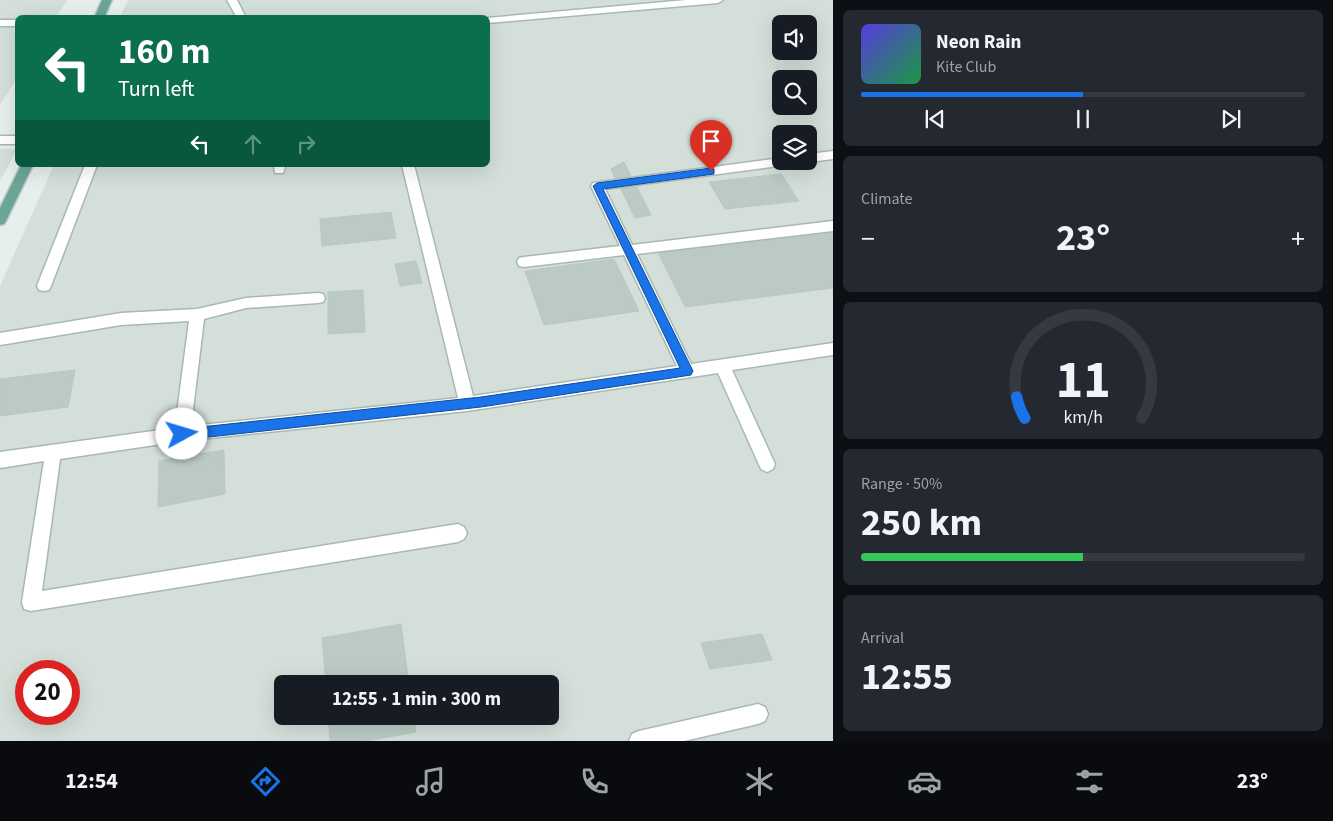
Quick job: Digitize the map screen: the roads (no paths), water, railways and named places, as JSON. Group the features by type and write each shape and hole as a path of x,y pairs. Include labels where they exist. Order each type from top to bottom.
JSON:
{"main road":[{"path":"100,15 107,0"},
{"path":"0,221 26,167"}],"lane":[{"path":"232,0 240,15"},
{"path":"490,20 718,0"},
{"path":"0,23 15,23"},
{"path":"0,140 15,140"},
{"path":"817,157 833,155"},
{"path":"687,371 597,186 772,163"},
{"path":"44,286 90,167"},
{"path":"408,167 467,404"},
{"path":"524,262 833,226"},
{"path":"0,339 121,319 197,315 246,303 318,298"},
{"path":"182,434 197,315"},
{"path":"0,460 182,434 467,404 833,349"},
{"path":"722,366 767,464"},
{"path":"53,453 31,602 458,533"},
{"path":"638,741 758,714"}]}
